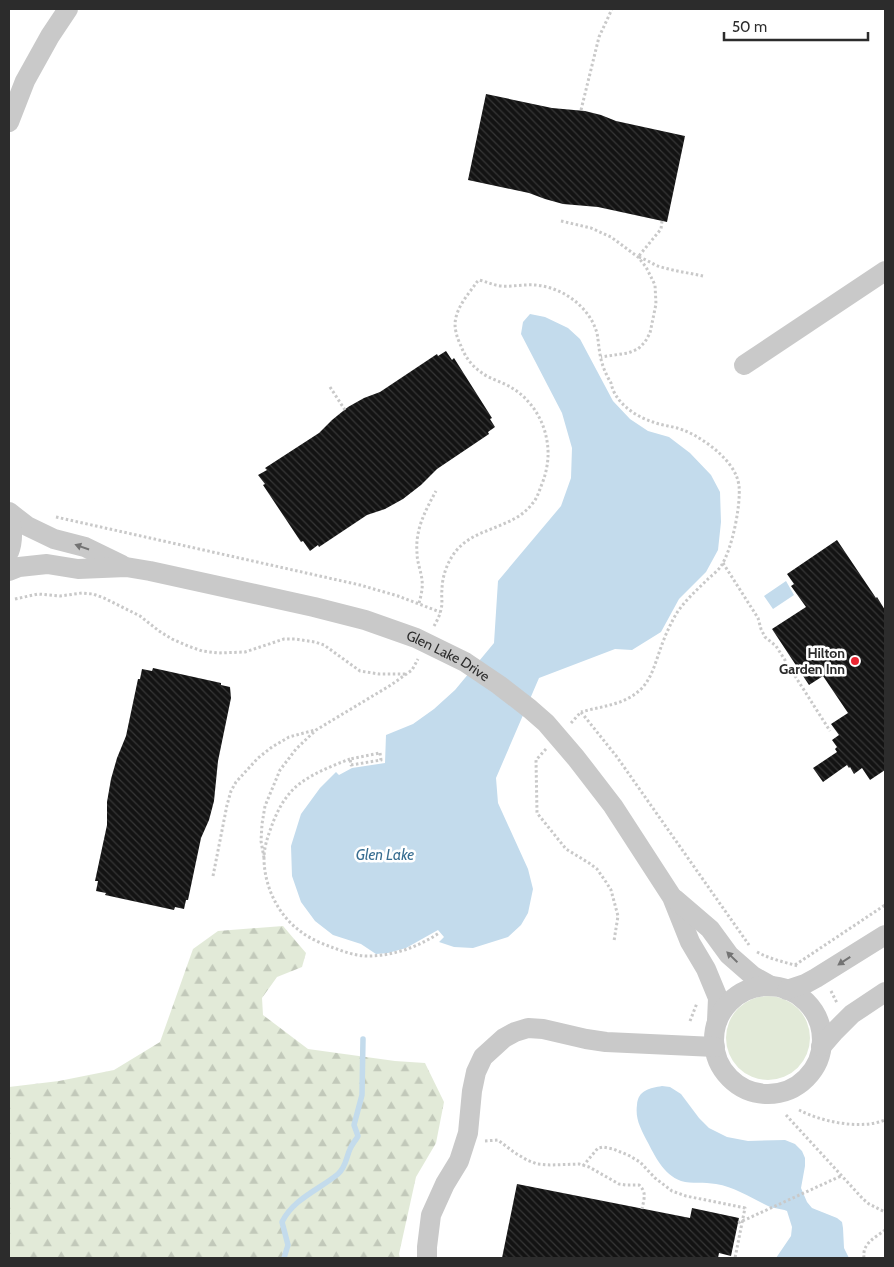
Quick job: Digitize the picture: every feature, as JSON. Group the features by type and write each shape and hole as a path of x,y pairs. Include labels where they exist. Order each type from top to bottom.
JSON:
{"street":[{"path":"9,122 25,81 50,36 68,9"},
{"path":"744,365 885,271"},
{"path":"9,512 13,528 12,545 9,552"},
{"name":"Glen Lake Drive","path":"9,512 27,526 54,538 85,547 126,567 304,605 373,623 428,643 465,662 492,680 546,723 613,806 672,896 690,942 706,969 718,998 717,1021"},
{"name":"Glen Lake Drive","path":"9,571 19,567 47,564 78,569 126,567"},
{"name":"Glen Lake Drive","path":"672,896 710,929 729,955 753,976 779,988"},
{"path":"779,988 802,998 813,1011 820,1028 821,1047 816,1065 804,1080 788,1090 770,1094 752,1092 735,1083 722,1070 715,1054 714,1037 717,1021 726,1006 738,995 754,988 779,988 805,984 885,935"},
{"path":"821,1047 852,1014 885,992"},
{"path":"427,1258 426,1246 430,1215 444,1184 459,1161 465,1143 476,1072 483,1057 504,1038 514,1032 528,1028 543,1029 586,1040 715,1047"}],"path":[{"path":"581,110 599,37 612,9"},
{"path":"560,221 591,228 611,237 638,257 646,267 654,284 656,304 646,342 638,349 628,353 601,357"},
{"path":"638,257 661,229 662,221"},
{"path":"638,257 660,267 702,276"},
{"path":"439,933 419,945 405,950 385,955 367,956 329,946 313,939 290,922 274,900 265,870 261,841 265,806 280,770 316,730 412,670 428,643 440,612 442,584 450,560 456,551 465,542 508,522 524,512 532,505 540,490 549,452 546,435 540,419 534,408 514,388 483,374 473,365 464,354 455,331 456,315 462,302 477,282 482,281 503,286 536,285 548,287 561,292 581,306 591,317 597,333 603,366 616,396 639,416 697,436 729,463 736,474 739,487 738,507 726,557 721,567 688,598 676,614 666,632 648,682 630,698 620,703 581,712"},
{"path":"330,387 345,410"},
{"path":"418,603 423,582 417,556 418,531 436,490"},
{"path":"53,516 360,585 398,596 440,612"},
{"path":"723,563 758,618 765,636 776,646 830,731"},
{"path":"15,599 45,594 60,596 82,593 93,594 140,616 172,639 202,651 218,653 245,652 284,639 301,639 324,645 360,671 379,674 405,674"},
{"path":"213,876 227,805 236,782 252,763 272,747 289,738 316,730"},
{"path":"264,858 265,846 278,809 294,788 308,778 350,759 380,753 381,760 351,765 350,759"},
{"path":"795,965 885,905"},
{"path":"799,1110 812,1116 841,1123 870,1124 885,1120"},
{"path":"786,1115 862,1199 885,1212"},
{"path":"465,1143 498,1140 515,1153 537,1164 550,1166 579,1164 619,1184 626,1186 639,1185 643,1188 645,1194 642,1209"},
{"path":"583,1166 598,1148 613,1149 628,1154 640,1162 655,1178 672,1191 686,1196 745,1208 735,1258"},
{"path":"738,1223 841,1176"},
{"path":"864,1258 863,1250 866,1245 885,1230"}],"green space":[{"path":"283,926 306,953 302,967 277,977 262,998 263,1015 308,1049 395,1061 425,1063 444,1102 436,1143 416,1177 399,1254 400,1258 9,1258 9,1087 59,1081 114,1070 160,1042 193,949 218,931"},
{"path":"768,996 784,999 798,1008 807,1022 810,1038 807,1054 798,1068 784,1077 768,1080 752,1077 738,1068 729,1054 726,1038 729,1022 738,1008 752,999"}],"water":[{"name":"Glen Lake","path":"530,314 545,317 568,328 580,339 613,401 630,419 648,431 669,437 690,453 711,475 720,492 721,522 718,550 706,572 679,599 661,632 632,650 615,649 539,678 496,778 498,803 528,869 533,889 528,913 521,925 508,937 473,948 454,947 439,942 444,937 438,930 406,948 376,954 361,944 333,935 315,921 301,902 292,876 291,846 301,814 320,788 336,772 339,775 352,768 385,763 386,735 413,724 434,709 455,690 494,643 498,581 561,506 571,478 572,448 562,413 521,334 523,322"},
{"path":"786,581 794,595 773,609 764,596"},
{"path":"662,1086 670,1087 681,1094 709,1128 727,1137 748,1141 785,1140 795,1144 802,1151 805,1158 801,1188 807,1202 812,1208 837,1218 842,1222 844,1248 849,1258 776,1258 791,1236 792,1227 787,1211 770,1207 730,1188 716,1184 681,1181 669,1174 653,1153 637,1115 638,1100 642,1093"}],"building":[{"path":"486,94 552,108 585,111 616,121 685,136 667,222 598,207 563,204 529,193 468,180"},
{"path":"446,351 452,360 454,358 492,418 490,419 495,427 488,432 489,434 437,469 403,499 385,509 367,515 310,551 303,541 301,542 258,475 267,470 265,468 319,433 348,407 380,392 437,354 438,356"},
{"name":"Hilton Garden Inn","path":"837,540 885,610 885,770 870,780 862,768 854,774 847,765 823,782 813,768 837,752 835,749 837,747 832,740 839,735 831,724 848,713 823,676 809,685 772,629 806,607 791,586 794,584 787,574"},
{"path":"153,668 221,683 221,685 230,687 231,698 218,761 214,801 209,820 201,838 188,900 186,900 184,909 175,907 174,910 105,895 106,893 96,891 98,881 95,881 107,825 107,802 111,779 126,736 138,679 140,679 142,669 152,671"},
{"path":"517,1184 690,1218 692,1208 739,1218 731,1256 719,1253 718,1258 502,1258"}],"waterway":[{"path":"284,1258 288,1245 282,1222 293,1207 341,1171 358,1136 354,1125 362,1095 363,1039"}],"place":[{"name":"Hilton Garden Inn","path":"855,661"}]}
